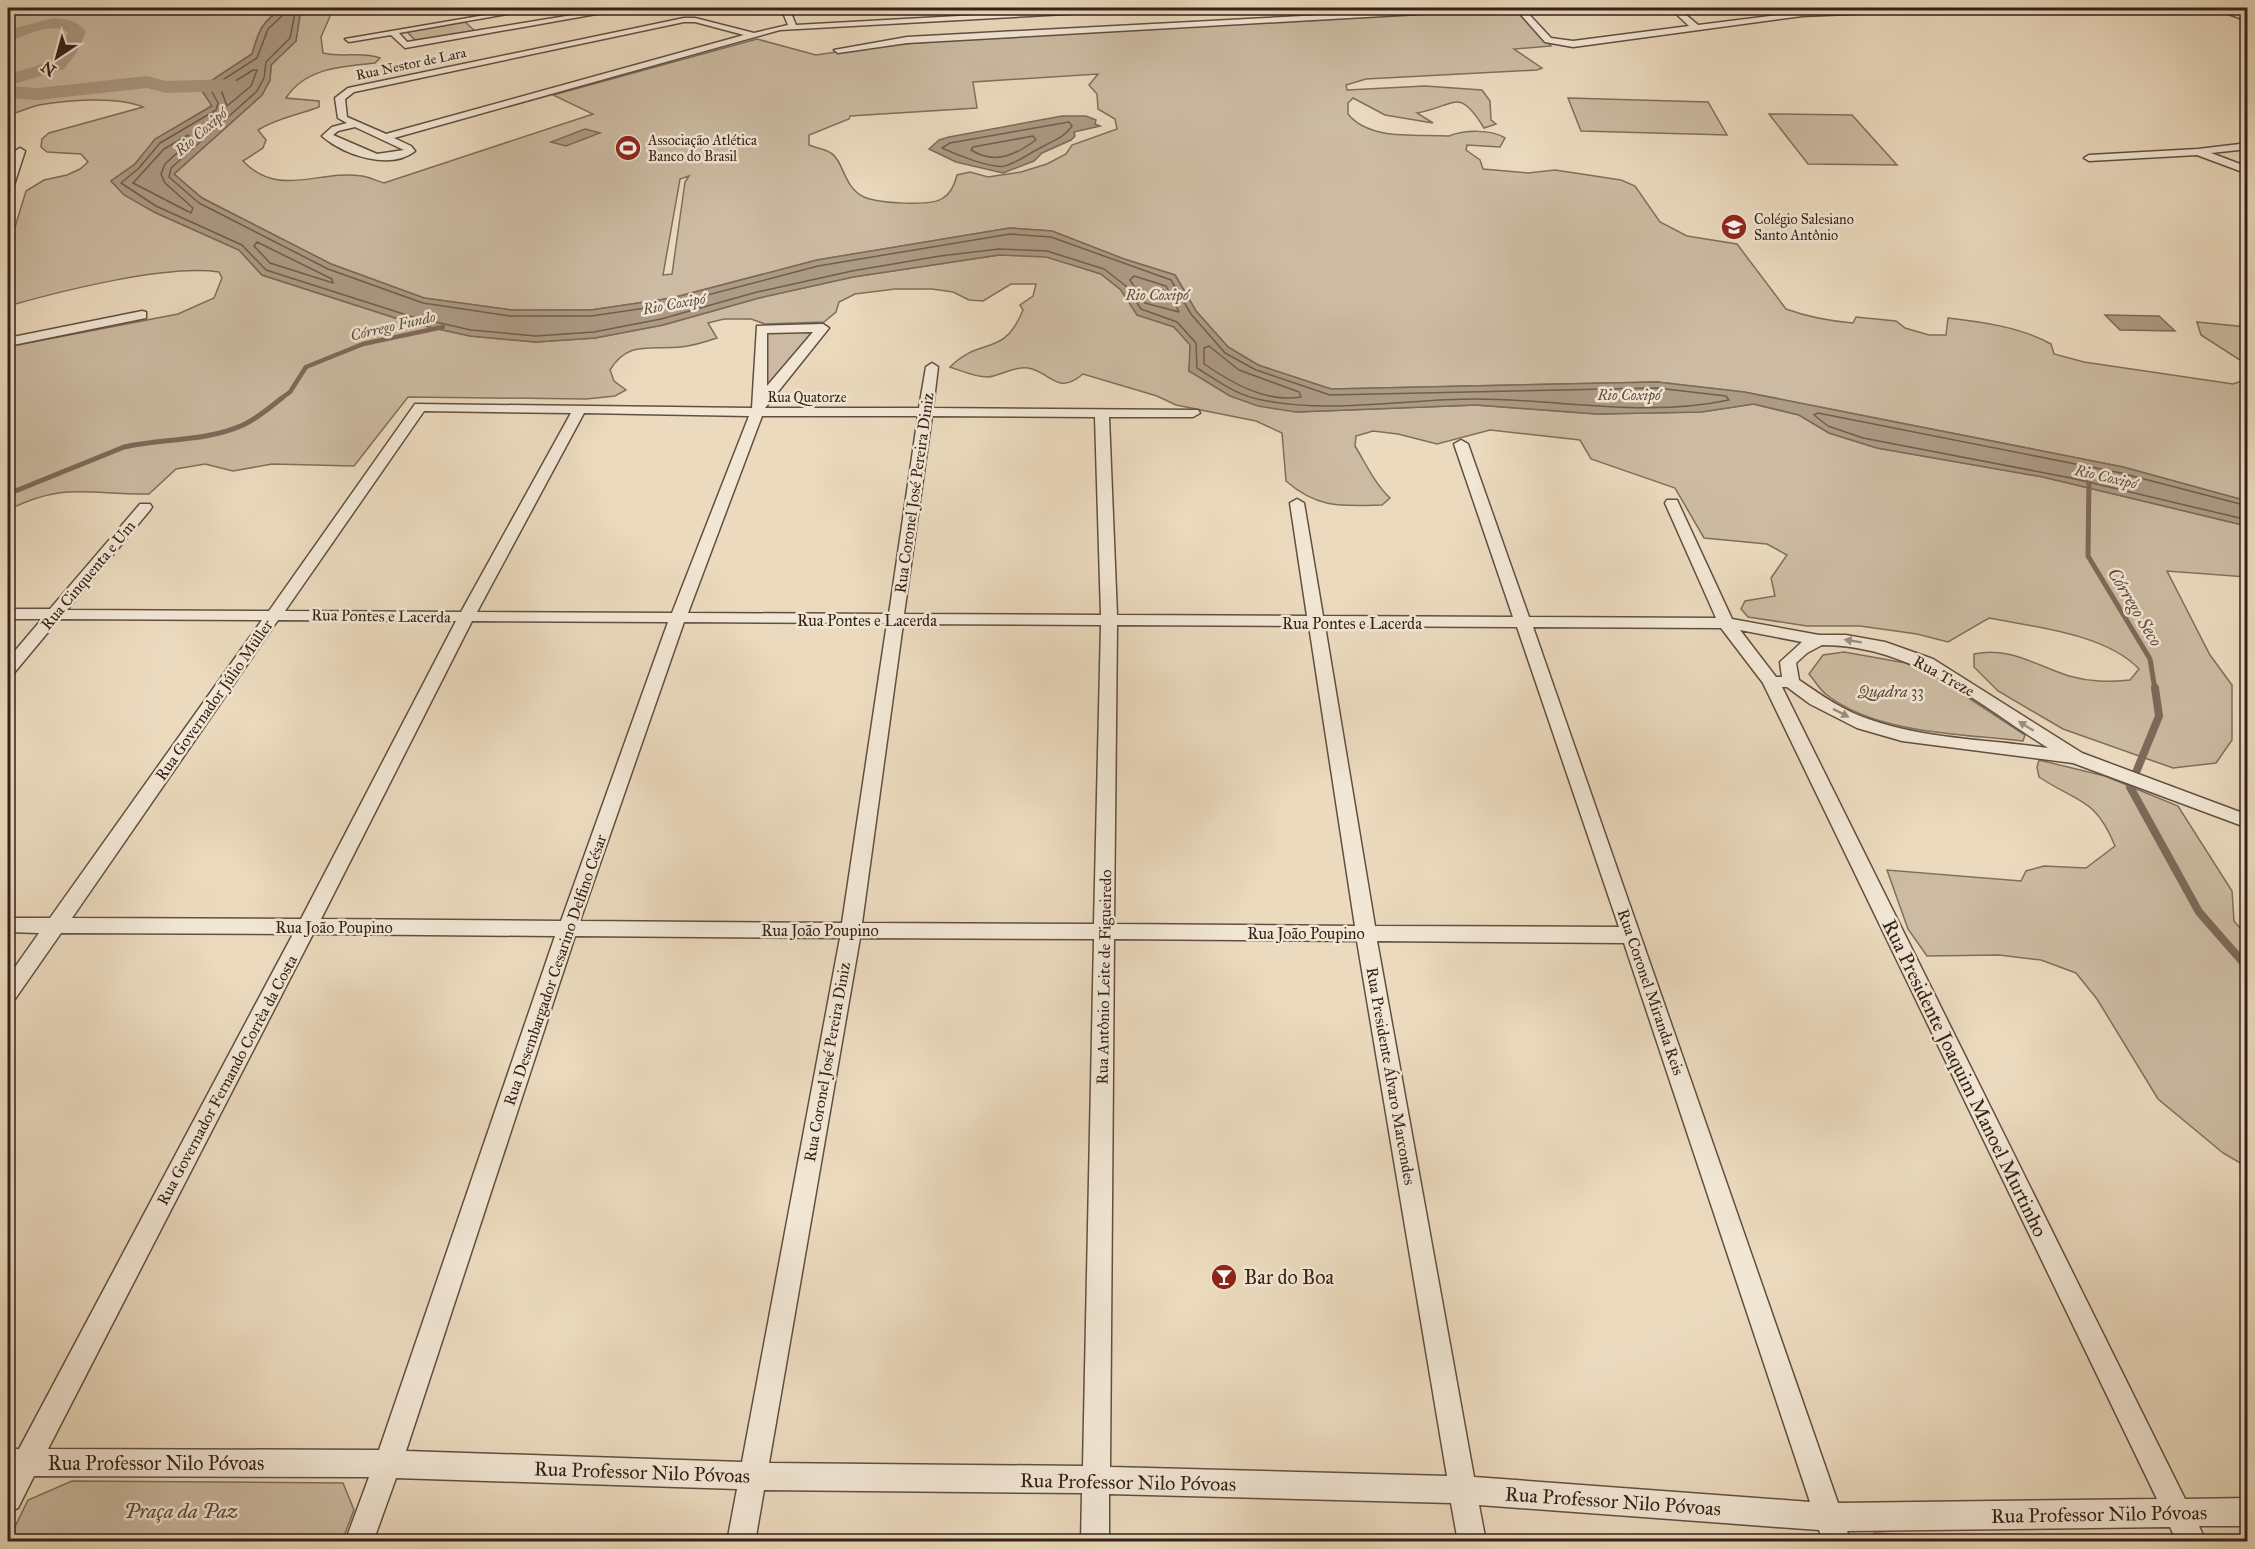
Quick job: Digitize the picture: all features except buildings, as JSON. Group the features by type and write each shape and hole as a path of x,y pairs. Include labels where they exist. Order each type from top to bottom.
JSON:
{"street":[{"path":"349,39 538,8"},
{"path":"393,32 405,45 626,8"},
{"path":"785,8 792,26"},
{"name":"Rua Nestor de Lara","path":"385,137 792,26 903,18 1137,8"},
{"path":"838,50 908,40 1488,8"},
{"path":"1519,8 1548,40 1562,43 1653,35 1802,14 1858,9 1947,8"},
{"path":"1674,8 1696,28"},
{"path":"2216,8 2247,19"},
{"path":"903,18 908,40"},
{"name":"Rua Nestor de Lara","path":"356,124 343,118 340,98 351,90 684,20 695,20 753,35"},
{"path":"356,124 385,137 410,151 390,158 376,159 327,136 335,129 356,124"},
{"path":"2089,158 2198,152 2247,146"},
{"path":"8,154 20,151 8,188"},
{"path":"2198,152 2247,171"},
{"path":"8,342 142,315"},
{"name":"Rua Desembargador Cesarino Delfino César","path":"359,1542 388,1464 568,928 678,618 759,407 823,328 761,329 759,407"},
{"name":"Rua Coronel José Pereira Diniz","path":"741,1542 851,930 932,367"},
{"name":"Rua Quatorze","path":"420,407 759,407 927,412 1193,413"},
{"name":"Rua Governador Júlio Müller","path":"8,993 420,407"},
{"name":"Rua Governador Fernando Corrêa da Costa","path":"8,1497 17,1462 307,927 466,617 580,408"},
{"name":"Rua Antônio Leite de Figueiredo","path":"1095,1542 1109,620 1102,413"},
{"name":"Rua Coronel Miranda Reis","path":"1461,444 1632,935 1833,1529"},
{"name":"Rua Presidente Álvaro Marcondes","path":"1297,503 1366,933 1472,1542"},
{"name":"Rua Presidente Joaquim Manoel Murtinho","path":"1672,503 1726,623 1781,682 2192,1542"},
{"name":"Rua Cinquenta e Um","path":"8,669 145,507"},
{"name":"Rua Pontes e Lacerda","path":"8,614 276,614 1315,623 1726,623"},
{"name":"Rua Treze","path":"1726,623 1819,640 1846,640 1884,647 1927,663 2076,757"},
{"path":"1781,682 1788,662 1801,649 1819,640"},
{"name":"Rua Treze","path":"1781,682 1863,724 1902,735 2076,757 2247,822"},
{"name":"Rua João Poupino","path":"8,925 1632,935"},
{"name":"Rua Professor Nilo Póvoas","path":"17,1462 388,1464 753,1476 1096,1480 1464,1490 1833,1529 2178,1512 2247,1512"}],"green space":[{"path":"8,8 284,8 262,26 252,54 211,81 183,85 202,91 213,105 156,139 135,164 111,181 154,212 239,250 262,275 411,323 470,336 536,342 595,338 663,325 759,298 853,277 999,255 1046,256 1101,274 1121,290 1137,314 1174,327 1191,345 1189,371 1296,412 1476,405 1597,414 1701,412 1753,404 1799,415 1829,433 1877,448 2043,477 2247,526 2247,577 2167,571 2210,655 2232,685 2232,740 2216,763 2173,768 2063,729 1998,691 1974,667 1974,654 1987,652 2023,658 2069,676 2092,680 2130,680 2139,669 2125,657 2108,648 2069,634 1989,618 1948,642 1917,634 1860,626 1807,626 1748,617 1741,609 1745,601 1775,596 1771,578 1787,555 1767,544 1704,538 1675,488 1591,459 1580,440 1490,430 1437,444 1398,434 1373,431 1356,436 1355,446 1375,480 1390,498 1382,505 1331,504 1309,497 1286,481 1282,433 1256,421 1176,405 1157,396 1083,374 1067,383 1060,383 1028,368 1017,368 987,377 950,367 972,351 1000,341 1008,335 1023,310 1020,305 1033,296 1036,284 1011,284 983,301 969,300 953,292 932,289 895,289 855,294 839,302 836,312 824,322 765,324 751,319 724,319 708,323 717,338 690,346 641,348 624,354 610,370 614,381 626,390 615,396 586,399 408,397 354,466 272,464 233,471 205,464 176,469 149,494 62,492 28,501 8,510 8,364 12,346 178,314 214,298 222,278 219,272 197,271 143,275 56,293 8,306 8,250 26,191 44,180 67,175 80,169 88,162 81,154 47,152 41,147 42,139 49,133 143,107 120,101 77,101 39,105 8,115"},
{"path":"325,8 352,8 331,14 321,37 323,53 380,58 375,63 326,70 304,80 286,98 319,101 319,107 258,130 266,140 263,148 243,161 257,172 285,181 346,175 365,177 384,183 593,114 553,95 757,39 816,55 877,46 984,38 1514,8 1551,46 1514,49 1542,68 1366,79 1346,85 1347,90 1425,86 1482,90 1490,101 1491,120 1496,124 1484,128 1468,107 1455,102 1417,113 1433,123 1385,115 1353,98 1348,103 1348,114 1368,129 1394,134 1449,136 1477,131 1505,138 1500,147 1467,145 1466,150 1480,160 1483,169 1528,173 1555,170 1621,180 1635,186 1660,222 1687,236 1737,244 1786,309 1827,320 1853,323 1856,317 1896,321 1905,328 1929,335 1946,335 1948,318 1974,321 2027,333 2051,344 2054,354 2084,362 2233,384 2247,379 2247,501 2123,467 1744,392 1657,382 1331,389 1258,365 1228,347 1196,311 1175,275 1124,259 1052,231 1010,228 817,260 672,298 591,310 511,310 424,298 331,264 202,198 174,174 262,95 270,80 271,65 296,41 300,15","holes":["1098,74 1089,85 1097,94 1098,109 1115,119 1117,129 1072,145 1066,154 1047,164 1021,172 988,177 970,172 957,175 949,193 937,201 904,203 864,197 852,187 835,157 829,152 809,145 809,135 849,119 850,116 977,108 973,82","689,176 685,182 672,274 663,275 680,179"]},
{"path":"465,22 475,31 416,41 407,32"},
{"path":"1568,98 1708,102 1727,135 1581,131"},
{"path":"1769,114 1852,115 1897,165 1808,164"},
{"path":"2197,322 2247,327 2247,370 2240,360 2201,335"},
{"path":"819,329 765,394 763,330"},
{"name":"Quadra 33","path":"1844,652 1906,663 1934,675 2025,735 2023,741 1921,730 1870,718 1847,708 1824,693 1809,674 1823,655"},
{"path":"2039,760 2105,776 2178,806 2232,891 2234,921 2247,936 2247,1167 2223,1153 2158,1099 2097,999 2076,973 2041,960 1999,955 1927,956 1908,929 1887,870 2021,881 2026,871 2044,866 2086,868 2115,846 2108,830 2092,809 2039,777 2037,767"},
{"name":"Praça da Paz","path":"72,1481 343,1483 354,1510 342,1541 8,1541 28,1500"},
{"path":"1874,1533 2057,1541 1869,1541"}],"water":[{"name":"Rio Coxipó","path":"284,8 325,8 300,15 296,41 271,65 270,80 262,95 174,174 202,198 331,264 424,298 511,310 591,310 672,298 817,260 1010,228 1052,231 1124,259 1175,275 1196,311 1228,347 1258,365 1331,389 1657,382 1744,392 2123,467 2247,501 2247,526 2043,477 1877,448 1829,433 1799,415 1754,404 1701,412 1597,414 1476,405 1296,412 1258,406 1230,396 1189,371 1190,345 1174,327 1137,315 1121,290 1101,274 1046,257 999,255 853,277 759,298 663,325 595,338 536,342 470,336 411,323 262,275 239,250 154,212 124,195 111,181 135,164 155,139 212,106 202,91 182,85 211,81 252,54 262,27"},
{"path":"1062,116 1086,116 1096,120 1095,124 1100,126 1074,132 1075,136 1071,140 1042,153 1034,161 1003,173 956,162 929,149 939,140 949,137"},
{"path":"585,129 600,133 566,146 551,142"},
{"path":"2105,315 2159,316 2175,331 2120,330"}],"waterway":[{"path":"8,36 43,24 53,23 71,26 77,32 68,52 57,65 8,80"},
{"path":"8,92 38,94 147,82 166,87 233,85"},
{"name":"Córrego Fundo","path":"279,400 290,392 306,367 363,344 443,327"},
{"name":"Córrego Fundo","path":"8,494 124,447 199,437 229,430 253,420 282,398"},
{"name":"Córrego Seco","path":"2089,478 2088,556 2150,659 2155,690"},
{"name":"Córrego Seco","path":"2155,688 2159,716 2130,787 2199,912 2248,968"}],"place":[{"name":"Associação Atlética Banco do Brasil","path":"628,148"},
{"name":"Colégio Salesiano Santo Antônio","path":"1734,227"},
{"name":"Bar do Boa","path":"1224,1277"}]}
